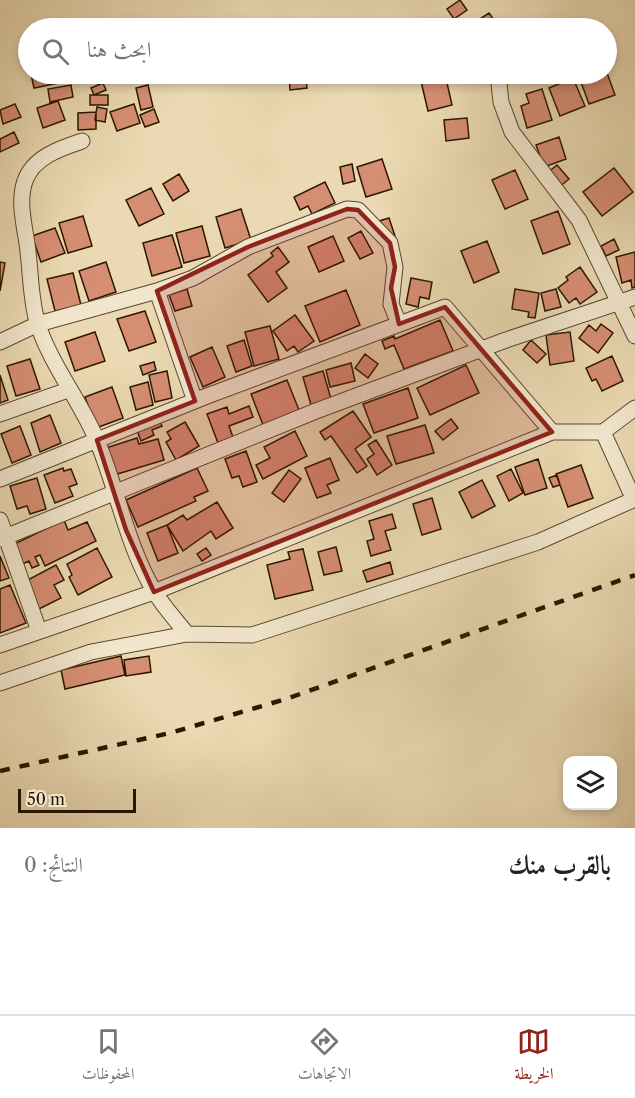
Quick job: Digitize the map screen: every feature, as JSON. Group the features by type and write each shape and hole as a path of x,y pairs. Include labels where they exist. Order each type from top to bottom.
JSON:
{"street":[{"path":"499,84 501,102 512,132 579,220 635,336"},
{"path":"82,141 57,149 44,157 25,179 22,193 23,220 38,324 68,390 97,440 126,530 154,592 187,634"},
{"path":"0,342 38,324 157,291 218,265 248,247 346,209 358,210 390,243 395,267 391,304 399,324"},
{"path":"157,291 195,401"},
{"path":"4,537 115,490 480,349 635,297"},
{"path":"0,479 195,401 445,307 552,432"},
{"path":"0,414 68,390"},
{"path":"0,645 154,592 552,432 603,432 635,408"},
{"path":"0,683 91,652 187,634 252,635 538,542 634,499 603,432"},
{"path":"0,520 4,537 39,631"}],"highlighted area":[{"path":"347,209 358,210 390,243 395,267 391,288 399,324 445,307 552,432 154,592 126,530 97,440 195,401 157,291 248,247"}],"building":[{"path":"460,0 467,10 453,18 447,9"},
{"path":"489,13 492,18 481,18"},
{"path":"33,84 54,84 34,88"},
{"path":"103,84 106,90 94,95 91,88"},
{"path":"290,84 306,84 307,88 290,90"},
{"path":"422,84 447,84 452,105 428,111"},
{"path":"559,84 576,84 585,106 560,116 549,88"},
{"path":"582,84 611,84 615,95 589,104"},
{"path":"71,85 73,97 50,102 48,89"},
{"path":"148,85 153,107 141,110 136,88"},
{"path":"542,89 552,120 527,128 521,106 529,103 526,94"},
{"path":"90,95 108,95 108,105 90,105"},
{"path":"58,101 65,120 43,128 37,108"},
{"path":"15,104 21,117 3,124 0,110"},
{"path":"134,104 140,123 117,131 110,112"},
{"path":"97,107 107,109 105,122 95,120"},
{"path":"154,109 159,122 145,127 140,115"},
{"path":"96,112 96,129 78,130 78,113"},
{"path":"467,118 469,138 446,141 444,120"},
{"path":"14,132 19,143 0,152 0,139"},
{"path":"559,137 566,159 544,167 536,145"},
{"path":"382,159 392,189 366,197 357,167"},
{"path":"352,164 355,181 343,184 340,167"},
{"path":"557,165 569,179 558,188 546,174"},
{"path":"614,168 633,192 602,216 583,192"},
{"path":"515,170 528,199 505,209 492,180"},
{"path":"179,174 189,191 173,201 163,184"},
{"path":"325,182 335,203 312,214 308,206 300,210 294,197"},
{"path":"151,188 164,214 139,226 126,200"},
{"path":"241,209 251,240 225,248 216,217"},
{"path":"558,211 570,244 543,254 531,221"},
{"path":"83,216 92,246 68,253 59,223"},
{"path":"389,218 395,236 385,239 379,221"},
{"path":"202,226 210,256 184,263 176,233"},
{"path":"55,228 65,253 41,262 32,236"},
{"path":"361,231 373,253 360,259 348,238"},
{"path":"172,235 182,267 152,276 143,243"},
{"path":"333,236 344,261 319,272 308,247"},
{"path":"614,239 619,250 606,256 601,246"},
{"path":"487,241 499,272 474,283 461,251"},
{"path":"278,247 289,262 276,272 287,288 268,302 248,275 273,256 271,253"},
{"path":"635,252 635,287 632,288 631,280 622,283 616,257"},
{"path":"0,262 5,263 0,291"},
{"path":"106,262 116,292 89,301 79,271"},
{"path":"580,267 597,292 580,304 576,298 569,303 558,288 568,280 566,277"},
{"path":"73,273 81,305 55,311 47,279"},
{"path":"411,278 432,282 429,299 420,297 418,307 406,304"},
{"path":"187,289 192,306 175,311 169,295"},
{"path":"515,289 539,293 535,318 528,317 529,312 512,309"},
{"path":"556,289 561,307 545,311 541,293"},
{"path":"346,290 360,325 320,342 305,306"},
{"path":"145,311 156,342 129,351 117,319"},
{"path":"295,315 314,341 298,352 294,346 287,351 273,331"},
{"path":"440,320 453,351 404,369 394,345 385,349 382,341 394,336 395,339"},
{"path":"601,324 613,333 598,353 579,338 589,325 596,331"},
{"path":"270,326 279,359 254,366 245,332"},
{"path":"95,332 105,361 75,371 65,342"},
{"path":"570,332 574,361 550,365 546,335"},
{"path":"244,340 252,366 236,372 227,346"},
{"path":"531,340 546,354 537,363 523,350"},
{"path":"212,347 225,377 203,387 190,357"},
{"path":"365,354 378,364 368,378 355,368"},
{"path":"612,356 623,381 602,391 596,379 592,381 586,368"},
{"path":"30,359 40,389 16,396 7,366"},
{"path":"154,362 156,370 143,375 140,366"},
{"path":"351,363 355,381 330,387 326,370"},
{"path":"466,365 479,393 430,415 417,388"},
{"path":"167,371 172,398 155,402 149,375"},
{"path":"323,371 331,399 311,405 303,377"},
{"path":"0,375 8,400 0,403"},
{"path":"287,380 299,410 263,425 251,394"},
{"path":"148,382 153,405 136,410 130,387"},
{"path":"112,387 123,418 96,428 85,397"},
{"path":"408,388 418,418 374,433 363,404"},
{"path":"249,406 253,417 229,426 233,437 218,443 207,414 227,407 229,414"},
{"path":"353,411 371,437 355,449 367,466 357,473 331,436 325,440 320,432"},
{"path":"50,415 61,443 40,452 31,423"},
{"path":"159,419 162,426 152,430 154,435 141,441 136,428"},
{"path":"451,419 458,428 443,440 435,431"},
{"path":"185,422 199,446 176,460 166,442 171,439 167,432"},
{"path":"425,425 434,453 396,464 387,436"},
{"path":"20,426 31,455 12,463 1,434"},
{"path":"295,431 307,456 263,479 256,465 270,458 264,447"},
{"path":"137,438 139,444 158,439 164,460 114,475 106,448"},
{"path":"376,440 392,465 377,475 367,459 374,454 368,445"},
{"path":"246,451 257,482 243,487 239,476 232,478 225,459"},
{"path":"330,458 339,480 327,485 331,493 317,498 305,468"},
{"path":"538,459 547,488 525,495 515,467"},
{"path":"581,465 593,498 568,507 556,474"},
{"path":"63,468 64,471 71,469 77,484 69,487 73,496 55,503 44,475"},
{"path":"197,468 208,491 194,497 196,501 138,527 126,500"},
{"path":"511,469 523,493 509,501 497,476"},
{"path":"289,470 301,479 284,502 272,493"},
{"path":"557,475 560,485 553,487 549,478"},
{"path":"37,478 46,509 30,514 27,506 17,509 10,486"},
{"path":"482,480 495,506 472,518 459,492"},
{"path":"432,498 441,529 422,535 413,504"},
{"path":"217,502 233,528 216,539 211,531 183,551 167,525 183,515 187,520"},
{"path":"392,514 396,528 385,531 391,550 371,556 367,541 374,539 369,521"},
{"path":"64,520 68,530 87,522 96,541 45,566 40,555 35,557 39,565 32,568 29,561 16,567 6,548"},
{"path":"167,525 178,553 158,561 147,533"},
{"path":"336,547 342,571 324,575 318,552"},
{"path":"97,548 112,577 78,595 69,577 72,575 67,564"},
{"path":"206,548 211,555 202,561 197,554"},
{"path":"303,549 313,590 275,599 267,565 290,559 288,552"},
{"path":"0,556 9,578 0,581"},
{"path":"390,562 393,574 367,582 363,571"},
{"path":"56,565 64,580 54,585 61,598 37,610 22,583"},
{"path":"10,585 26,623 0,633 0,589"},
{"path":"121,656 125,675 65,689 61,670"},
{"path":"149,656 151,672 126,676 124,660"}],"railway":[{"path":"0,771 170,733 286,699 635,575"}]}
